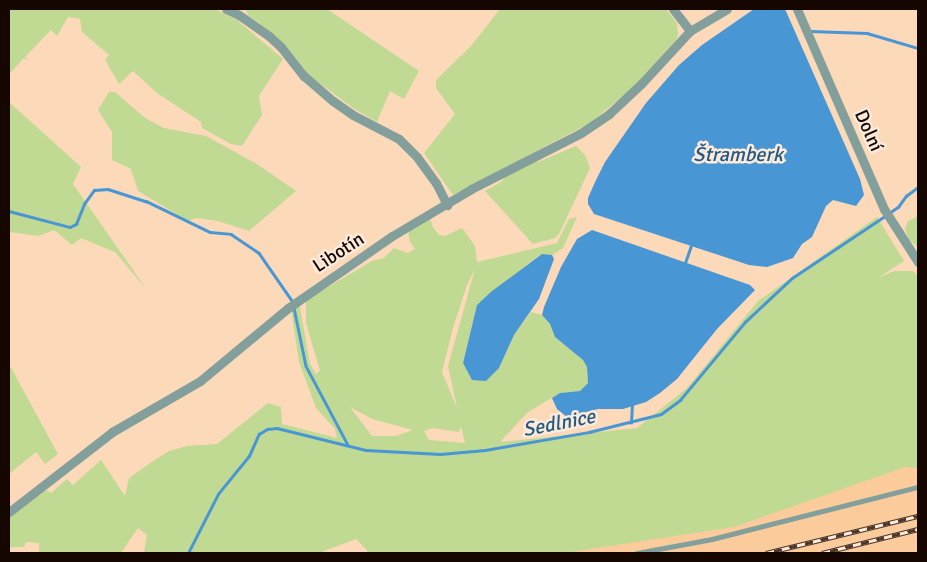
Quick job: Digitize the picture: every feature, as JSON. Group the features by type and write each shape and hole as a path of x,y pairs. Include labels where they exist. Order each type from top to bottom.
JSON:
{"street":[{"path":"226,9 239,15 269,36 281,47 304,76 334,101 353,114 399,139 417,157 436,183 447,205"},
{"path":"673,9 690,31"},
{"name":"Libotín","path":"9,512 112,432 200,381 315,287 392,236 471,189 581,133 609,114 642,83 690,31 727,9"},
{"name":"Dolní","path":"797,9 884,209 918,262"}],"lane":[{"path":"637,553 712,539 918,487"}],"shaded area":[{"path":"918,425 918,553 438,553"}],"green space":[{"path":"9,9 215,9 237,20 283,59 259,96 262,115 242,146 231,144 202,128 201,122 157,93 133,71 119,84 105,60 109,55 82,32 80,19 68,17 57,36 51,30 25,57 29,61 24,58 9,74"},
{"path":"245,9 327,9 419,71 404,99 390,91 377,122 353,108 310,76 266,29 249,16"},
{"path":"500,9 666,9 677,23 678,33 677,39 635,86 590,123 453,195 424,153 455,114 436,88 436,80 471,46"},
{"path":"109,92 115,92 145,118 164,128 206,136 257,164 296,191 249,231 218,221 196,218 188,221 138,191 131,169 112,160 112,132 98,110"},
{"path":"9,102 81,167 73,184 147,290 115,252 81,238 72,245 54,230 38,236 9,232"},
{"path":"576,146 585,155 590,168 559,234 555,238 533,244 485,191 501,182 511,170 532,161 538,162"},
{"path":"918,216 918,247 909,240 905,229 908,221"},
{"path":"577,217 563,248 552,255 542,254 477,305 463,363 486,381 499,368 514,335 531,312 542,315 550,324 555,337 583,360 587,367 588,383 580,391 560,393 528,412 500,442 637,428 687,388 758,301 877,217 904,261 878,278 894,271 913,271 918,276 918,468 905,467 734,527 564,553 367,553 367,550 356,539 319,553 144,553 147,535 138,528 121,553 39,553 39,543 26,542 24,547 9,547 9,518 46,490 51,493 67,479 73,485 101,460 125,496 129,478 153,461 169,451 187,446 217,444 268,403 281,407 282,424 337,438 335,429 316,408 299,362 291,309 299,302 310,364 316,374 320,371 306,323 306,300 372,261 384,258 394,248 408,253 415,249 410,242 408,231 430,218 433,227 439,235 445,236 462,228 475,246 477,262 557,243 569,219","holes":["475,269 448,366 457,408 442,372 453,328 467,285","350,407 372,419 413,430 396,436 372,436","461,426 465,443 429,440 424,431 433,428 459,432"]},
{"path":"9,364 58,454 45,464 36,452 9,474"}],"water":[{"name":"Štramberk","path":"754,9 785,9 860,179 864,195 856,206 833,200 826,206 812,237 802,244 793,258 767,267 749,265 594,214 588,204 588,198 596,180 605,162 646,103 679,65 702,45"},
{"path":"592,230 750,285 755,290 717,329 677,379 660,393 646,402 623,409 598,409 567,417 557,409 552,398 560,393 580,391 588,383 587,367 583,360 555,337 550,324 542,315 561,267 577,239"},
{"path":"542,254 552,255 554,259 539,299 514,335 499,368 486,381 472,380 463,363 477,305 492,291"}],"waterway":[{"path":"810,31 867,33 918,48"},
{"name":"Sedlnice","path":"889,213 898,207 906,196 918,187"},
{"path":"9,211 70,227 76,224 84,204 94,190 108,189 146,201 210,232 231,234 259,253 293,302"},
{"name":"Sedlnice","path":"188,553 218,494 249,456 259,434 267,429 277,428 366,450 440,454 485,450 589,432 661,414 680,400 745,322 792,278 885,216"},
{"path":"685,263 692,243"},
{"path":"294,308 306,366 348,445"},
{"path":"631,423 632,405"}],"railway":[{"path":"766,553 918,516"},
{"path":"822,553 918,529"}]}
